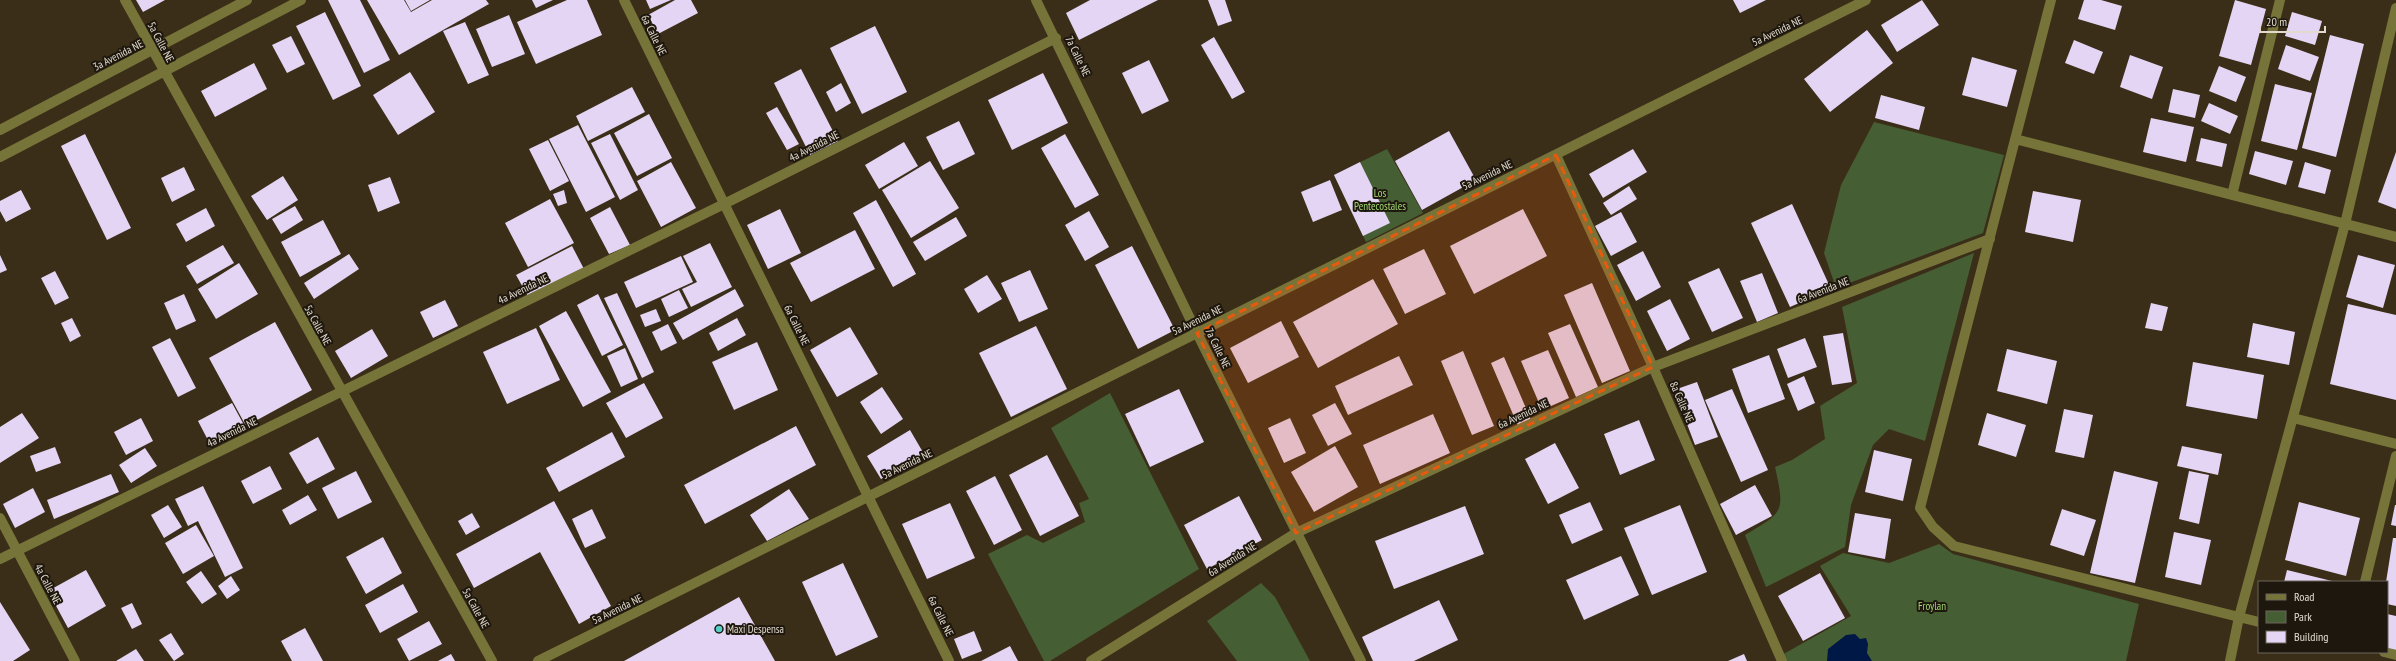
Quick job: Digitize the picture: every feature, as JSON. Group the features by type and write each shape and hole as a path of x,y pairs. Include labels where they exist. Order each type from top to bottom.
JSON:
{"street":[{"name":"5a Calle NE","path":"125,0 492,661"},
{"name":"3a Avenida NE","path":"0,130 247,0"},
{"path":"0,157 301,0"},
{"name":"6a Calle NE","path":"624,0 949,661"},
{"name":"7a Calle NE","path":"1036,0 1056,38 1197,333 1296,533 1362,661"},
{"name":"5a Avenida NE","path":"538,661 1866,0"},
{"path":"2051,0 1920,508 1933,527 1954,546 2258,622"},
{"path":"2232,194 2280,0"},
{"path":"2230,661 2239,617 2345,224 2396,8"},
{"name":"4a Avenida NE","path":"0,559 724,204 1056,38"},
{"path":"2015,139 2396,237"},
{"name":"8a Calle NE","path":"1556,155 1653,367 1782,661"},
{"name":"6a Avenida NE","path":"1091,661 1296,533 1653,367 1990,239"},
{"path":"2293,418 2396,444"},
{"path":"2365,581 2396,456"},
{"name":"4a Calle NE","path":"0,518 75,661"}],"highlighted area":[{"path":"1556,155 1653,367 1296,533 1197,333"}],"green space":[{"path":"1874,122 2004,155 1983,233 1836,288 1824,253 1841,185"},
{"name":"Los Pentecostales","path":"1387,149 1423,213 1366,242 1334,175"},
{"path":"1974,253 1925,441 1889,429 1873,445 1851,505 1845,547 1766,587 1745,535 1768,521 1778,509 1780,493 1775,467 1792,460 1825,439 1820,406 1857,383 1842,307"},
{"path":"1110,393 1199,569 1050,661 1044,661 988,554 1027,535 1043,543 1085,522 1079,503 1089,499 1051,428"},
{"name":"Froylan","path":"1939,544 1953,554 2139,604 2126,661 1782,661 1780,656 1851,616 1820,566 1843,553 1889,563"},
{"path":"1261,583 1275,597 1310,661 1237,661 1207,621"}],"water":[{"path":"1855,634 1860,639 1866,638 1868,644 1867,653 1872,661 1827,661 1828,649 1846,635"}],"building":[{"path":"136,0 165,0 143,12"},
{"path":"328,0 360,0 390,60 364,73"},
{"path":"367,0 404,0 411,12 432,0 486,0 489,4 399,55"},
{"path":"405,0 430,0 411,11"},
{"path":"532,0 553,0 536,8"},
{"path":"567,0 587,0 602,35 536,64 517,22"},
{"path":"646,0 671,0 650,9"},
{"path":"675,0 691,0 698,13 658,34 648,15"},
{"path":"1090,0 1158,0 1079,40 1066,13"},
{"path":"1208,0 1225,0 1232,21 1218,26"},
{"path":"1733,0 1766,0 1740,13"},
{"path":"1922,0 1939,25 1897,52 1881,25"},
{"path":"2084,0 2101,0 2122,6 2115,30 2078,19"},
{"path":"2235,0 2266,9 2251,65 2219,56"},
{"path":"325,12 361,86 333,100 296,26"},
{"path":"2292,12 2322,21 2315,45 2285,36"},
{"path":"509,15 525,54 492,67 476,29"},
{"path":"465,22 489,75 468,84 443,31"},
{"path":"875,26 907,92 862,114 830,48"},
{"path":"1867,30 1893,63 1830,112 1804,79"},
{"path":"2330,35 2364,44 2336,157 2302,148"},
{"path":"291,36 305,64 287,73 272,45"},
{"path":"1214,37 1245,92 1232,99 1201,45"},
{"path":"2074,40 2103,52 2094,74 2065,63"},
{"path":"2286,45 2319,57 2310,81 2278,69"},
{"path":"2130,55 2163,67 2152,99 2120,87"},
{"path":"1972,57 2017,70 2007,107 1962,95"},
{"path":"1149,60 1169,101 1142,114 1122,73"},
{"path":"254,63 267,89 215,117 201,91"},
{"path":"2219,66 2246,77 2236,102 2209,91"},
{"path":"801,69 838,141 810,155 774,83"},
{"path":"410,72 435,112 398,135 373,95"},
{"path":"1043,73 1068,123 1012,150 988,100"},
{"path":"841,83 851,103 836,112 826,92"},
{"path":"2275,84 2312,93 2297,150 2261,141"},
{"path":"632,87 645,112 588,141 576,116"},
{"path":"2173,89 2200,95 2195,118 2168,112"},
{"path":"1881,95 1925,107 1919,130 1875,118"},
{"path":"2209,103 2238,116 2230,134 2201,121"},
{"path":"777,107 799,144 787,150 766,113"},
{"path":"649,114 672,158 637,176 614,133"},
{"path":"2151,118 2194,127 2186,162 2143,152"},
{"path":"959,121 975,154 943,170 926,137"},
{"path":"578,125 615,197 586,212 549,139"},
{"path":"1449,131 1476,180 1422,210 1395,161"},
{"path":"85,134 131,228 107,240 61,146"},
{"path":"610,134 638,190 620,200 591,143"},
{"path":"1065,134 1099,195 1075,208 1041,148"},
{"path":"2201,138 2227,144 2222,167 2196,161"},
{"path":"548,140 569,181 550,191 529,149"},
{"path":"904,142 918,166 879,189 865,165"},
{"path":"1633,149 1647,172 1603,198 1589,174"},
{"path":"2255,151 2293,161 2286,185 2249,174"},
{"path":"2396,152 2396,209 2378,202"},
{"path":"930,161 959,208 911,238 882,190"},
{"path":"671,162 696,208 661,227 637,181"},
{"path":"1360,162 1390,223 1363,236 1334,175"},
{"path":"2305,162 2331,170 2325,194 2298,187"},
{"path":"184,167 195,190 172,202 161,178"},
{"path":"283,176 298,200 267,220 251,196"},
{"path":"390,177 400,203 378,212 368,185"},
{"path":"1330,180 1342,210 1313,222 1301,192"},
{"path":"1629,186 1637,199 1611,215 1603,203"},
{"path":"21,190 31,209 6,222 0,211 0,201"},
{"path":"564,190 567,203 558,206 553,194"},
{"path":"2033,191 2081,200 2073,242 2025,232"},
{"path":"550,199 574,243 528,267 505,223"},
{"path":"876,200 916,274 893,287 853,213"},
{"path":"1792,204 1831,289 1790,307 1751,223"},
{"path":"295,206 303,220 281,234 272,219"},
{"path":"610,207 630,245 609,254 590,218"},
{"path":"206,208 215,226 186,242 176,224"},
{"path":"780,209 801,253 768,269 747,225"},
{"path":"1523,209 1547,256 1474,294 1450,246"},
{"path":"1089,211 1109,247 1085,261 1065,225"},
{"path":"1621,212 1637,242 1611,256 1595,226"},
{"path":"956,217 967,236 925,261 913,242"},
{"path":"323,220 341,254 300,277 281,242"},
{"path":"855,230 875,269 811,302 790,263"},
{"path":"710,243 732,287 691,307 682,289 697,282 683,256"},
{"path":"223,245 234,263 197,284 186,266"},
{"path":"572,246 584,269 529,298 516,275"},
{"path":"1132,246 1175,330 1138,349 1095,265"},
{"path":"1424,249 1446,294 1405,314 1383,269"},
{"path":"1643,251 1661,287 1636,301 1617,265"},
{"path":"349,254 359,269 314,299 304,283"},
{"path":"0,255 7,270 0,273"},
{"path":"2358,255 2395,265 2383,308 2346,297"},
{"path":"681,256 693,282 636,308 624,282"},
{"path":"239,263 258,294 216,319 198,289"},
{"path":"1719,268 1743,318 1712,332 1688,282"},
{"path":"1030,270 1048,309 1019,322 1001,283"},
{"path":"55,271 69,298 55,305 41,278"},
{"path":"1762,273 1778,313 1757,322 1740,281"},
{"path":"987,275 1002,299 978,313 964,289"},
{"path":"1373,279 1398,324 1318,368 1293,322"},
{"path":"1592,283 1630,371 1602,383 1564,295"},
{"path":"735,289 744,306 683,340 673,323"},
{"path":"679,290 688,308 669,317 661,299"},
{"path":"617,293 654,372 642,378 604,298"},
{"path":"184,294 196,321 176,330 164,303"},
{"path":"598,294 623,345 602,356 577,305"},
{"path":"1670,299 1690,339 1667,351 1647,311"},
{"path":"445,300 458,326 433,338 420,312"},
{"path":"2151,303 2168,307 2162,331 2145,328"},
{"path":"2348,304 2396,315 2396,400 2330,384"},
{"path":"656,309 661,321 645,327 640,315"},
{"path":"566,311 611,392 583,407 539,326"},
{"path":"72,318 81,336 70,342 61,323"},
{"path":"737,318 746,335 718,351 709,333"},
{"path":"1281,321 1299,357 1248,383 1230,348"},
{"path":"275,322 312,390 246,426 209,358"},
{"path":"2253,323 2295,332 2289,365 2247,357"},
{"path":"668,324 677,343 661,351 652,332"},
{"path":"1570,324 1598,387 1576,397 1548,333"},
{"path":"1036,326 1067,389 1011,417 979,353"},
{"path":"850,327 878,374 837,397 810,350"},
{"path":"536,328 560,380 507,404 483,352"},
{"path":"372,329 388,356 351,378 335,351"},
{"path":"1843,333 1852,382 1832,385 1823,336"},
{"path":"170,338 196,388 178,397 152,347"},
{"path":"1805,338 1817,367 1788,378 1777,349"},
{"path":"757,342 778,390 734,410 712,362"},
{"path":"625,348 638,379 621,387 607,356"},
{"path":"2007,349 2057,361 2047,404 1997,391"},
{"path":"1548,350 1569,398 1542,410 1521,361"},
{"path":"1463,351 1494,426 1472,435 1441,361"},
{"path":"1769,355 1785,399 1748,413 1732,369"},
{"path":"1399,356 1413,385 1348,415 1335,386"},
{"path":"1504,357 1531,420 1518,426 1491,363"},
{"path":"2193,362 2264,375 2257,419 2186,406"},
{"path":"1804,376 1815,403 1798,411 1787,384"},
{"path":"1697,382 1718,437 1695,445 1674,390"},
{"path":"644,383 663,418 626,438 606,403"},
{"path":"882,387 903,419 881,434 860,402"},
{"path":"1179,389 1204,442 1150,467 1125,414"},
{"path":"1732,389 1768,470 1741,482 1705,400"},
{"path":"232,403 244,425 210,444 198,421"},
{"path":"1335,403 1352,434 1328,446 1312,415"},
{"path":"2064,409 2093,415 2084,458 2055,452"},
{"path":"22,413 39,438 0,463 0,427"},
{"path":"1987,413 2026,425 2016,457 1978,445"},
{"path":"1433,414 1450,453 1380,484 1363,445"},
{"path":"141,418 153,441 126,455 114,432"},
{"path":"1290,418 1306,453 1284,463 1268,428"},
{"path":"1639,420 1655,460 1620,475 1604,434"},
{"path":"796,426 816,465 705,524 684,485"},
{"path":"910,430 924,454 881,479 867,456"},
{"path":"612,432 625,457 559,492 546,468"},
{"path":"318,437 335,469 307,484 289,453"},
{"path":"1555,443 1579,488 1548,504 1525,459"},
{"path":"1335,446 1358,487 1314,512 1291,472"},
{"path":"2182,446 2222,454 2218,475 2177,466"},
{"path":"55,447 61,463 36,472 30,456"},
{"path":"145,448 157,466 131,483 119,465"},
{"path":"1874,450 1912,459 1903,501 1865,492"},
{"path":"1047,455 1079,516 1040,536 1009,475"},
{"path":"270,466 282,489 253,504 241,481"},
{"path":"356,471 372,502 338,519 322,488"},
{"path":"2114,471 2158,482 2135,583 2090,573"},
{"path":"2189,471 2209,475 2199,524 2179,519"},
{"path":"111,474 119,492 54,519 47,500"},
{"path":"995,476 1022,530 994,545 966,491"},
{"path":"1755,485 1772,516 1736,535 1720,504"},
{"path":"203,486 243,568 225,577 198,521 188,526 175,499"},
{"path":"33,488 45,512 15,528 3,504"},
{"path":"789,489 809,519 767,541 750,515"},
{"path":"308,495 317,510 290,525 282,510"},
{"path":"1239,496 1262,540 1207,569 1184,525"},
{"path":"554,501 611,606 579,624 540,552 474,588 456,554"},
{"path":"1590,502 1603,530 1572,544 1559,515"},
{"path":"2299,502 2360,518 2346,576 2285,560"},
{"path":"950,503 975,558 927,579 902,524"},
{"path":"168,505 182,527 164,538 151,515"},
{"path":"1680,505 1707,572 1652,595 1624,528"},
{"path":"2396,505 2396,526 2391,525"},
{"path":"1465,506 1484,554 1394,589 1375,541"},
{"path":"592,509 606,538 585,548 572,519"},
{"path":"2062,509 2096,520 2084,556 2050,545"},
{"path":"472,513 480,527 466,535 458,521"},
{"path":"1855,513 1891,519 1885,559 1848,552"},
{"path":"196,525 214,556 183,574 165,543"},
{"path":"2174,532 2211,540 2201,585 2165,577"},
{"path":"383,537 402,573 366,594 346,557"},
{"path":"2393,538 2396,538 2396,606 2388,604 2388,581 2386,581"},
{"path":"1621,556 1639,595 1584,620 1566,580"},
{"path":"843,563 878,637 836,656 802,582"},
{"path":"86,570 106,606 68,628 48,591"},
{"path":"2287,570 2332,581 2284,581"},
{"path":"201,571 217,594 202,604 186,582"},
{"path":"1820,573 1845,618 1803,641 1778,596"},
{"path":"231,576 240,590 227,599 218,586"},
{"path":"403,584 418,612 380,633 365,605"},
{"name":"Maxi Despensa","path":"739,597 775,661 624,661"},
{"path":"1439,600 1458,640 1414,661 1373,661 1362,637"},
{"path":"0,602 30,650 13,661 0,661"},
{"path":"132,603 142,624 132,629 121,608"},
{"path":"2388,614 2396,616 2396,653 2388,651"},
{"path":"429,621 442,644 409,661 397,639"},
{"path":"305,628 323,661 292,661 281,641"},
{"path":"974,631 982,651 962,659 954,639"},
{"path":"171,633 184,654 174,661 159,640"},
{"path":"1010,646 1018,661 981,661"},
{"path":"136,649 144,661 116,661"},
{"path":"451,654 455,661 438,661"},
{"path":"1744,654 1747,661 1728,661"}],"place":[{"name":"Maxi Despensa","path":"719,629"}]}
